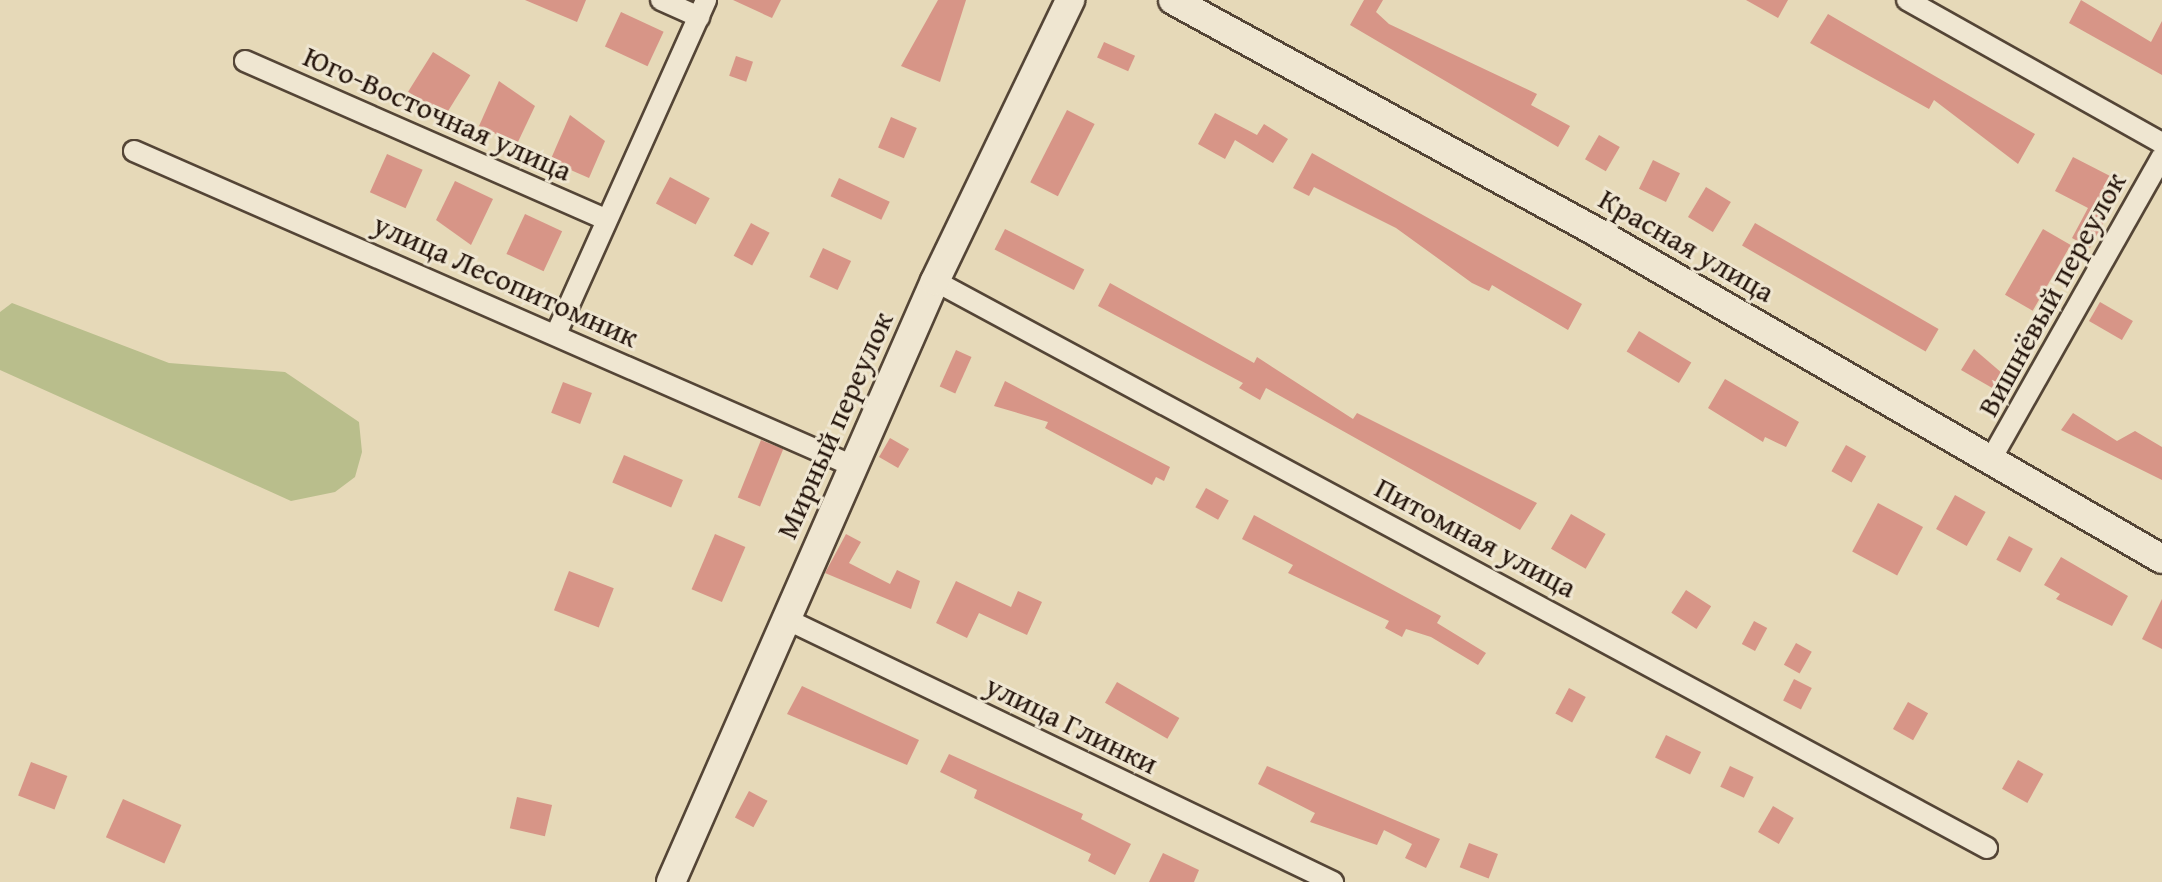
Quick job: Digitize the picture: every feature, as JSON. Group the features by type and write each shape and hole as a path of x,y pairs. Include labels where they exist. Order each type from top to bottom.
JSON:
{"street":[{"path":"556,334 703,9 661,0"},
{"name":"Мирный переулок","path":"671,882 935,281 1070,0"},
{"name":"Красная улица","path":"1173,0 1991,459 2162,559"},
{"path":"1907,0 2162,143"},
{"name":"Юго-Восточная улица","path":"245,61 607,220"},
{"name":"улица Лесопитомник","path":"134,151 853,466"},
{"name":"Вишнёвый переулок","path":"1991,459 2162,157"},
{"name":"Питомная улица","path":"935,281 1987,848"},
{"name":"улица Глинки","path":"786,619 1333,882"}],"green space":[{"path":"12,303 169,363 285,372 359,422 362,452 355,477 335,492 291,501 0,370 0,312"}],"building":[{"path":"525,0 586,0 577,22"},
{"path":"733,0 781,0 772,18"},
{"path":"938,0 966,0 940,82 901,66"},
{"path":"1364,0 1383,0 1376,12 1389,24 1537,94 1531,105 1570,126 1558,147 1350,25"},
{"path":"1746,0 1788,0 1778,18"},
{"path":"2081,0 2151,42 2162,21 2162,75 2069,23"},
{"path":"621,12 664,32 648,66 605,46"},
{"path":"1828,14 2035,134 2018,164 1934,100 1929,109 1810,43"},
{"path":"1104,42 1135,56 1128,71 1097,58"},
{"path":"433,52 470,75 445,115 408,92"},
{"path":"736,56 753,62 746,82 729,76"},
{"path":"499,81 535,106 517,144 479,126"},
{"path":"1067,110 1095,124 1058,196 1030,182"},
{"path":"1215,113 1257,135 1264,124 1288,139 1273,163 1235,140 1225,159 1198,144"},
{"path":"570,115 605,141 589,178 550,161"},
{"path":"891,117 917,128 904,158 878,147"},
{"path":"1599,135 1620,147 1606,171 1585,159"},
{"path":"1312,153 1582,304 1568,330 1492,285 1489,291 1472,283 1396,228 1314,187 1309,196 1293,188"},
{"path":"387,154 423,170 406,208 370,192"},
{"path":"2073,157 2112,177 2108,185 2120,192 2090,248 2072,238 2088,208 2055,191"},
{"path":"1653,160 1680,173 1666,202 1639,189"},
{"path":"670,177 710,198 696,225 656,203"},
{"path":"839,178 890,202 881,220 831,196"},
{"path":"455,181 493,199 471,245 436,220"},
{"path":"1706,187 1731,202 1713,232 1688,217"},
{"path":"525,214 562,231 544,271 506,254"},
{"path":"751,223 770,233 752,266 734,256"},
{"path":"1755,223 1939,329 1926,352 1742,246"},
{"path":"1005,229 1084,269 1074,290 995,249"},
{"path":"2043,229 2071,245 2033,311 2005,295"},
{"path":"823,248 851,261 838,290 809,277"},
{"path":"1110,283 1254,363 1257,357 1353,419 1357,413 1537,503 1520,530 1266,388 1260,400 1239,388 1243,383 1098,306"},
{"path":"2100,302 2133,321 2122,340 2089,321"},
{"path":"1639,331 1691,362 1679,383 1627,352"},
{"path":"1974,349 2003,374 1994,389 1961,370"},
{"path":"956,350 972,357 955,393 940,387"},
{"path":"1725,379 1799,422 1786,447 1765,437 1763,442 1708,408"},
{"path":"1005,381 1170,467 1164,481 1156,477 1152,485 1045,428 1048,422 994,406"},
{"path":"563,382 592,393 580,424 551,413"},
{"path":"2073,413 2117,441 2135,431 2162,447 2162,480 2061,430"},
{"path":"890,438 909,449 898,468 879,457"},
{"path":"761,440 783,449 760,506 738,497"},
{"path":"1846,445 1866,456 1852,482 1831,471"},
{"path":"624,455 683,480 671,508 612,483"},
{"path":"1206,488 1229,501 1218,520 1195,507"},
{"path":"1955,495 1986,512 1967,546 1936,529"},
{"path":"1878,503 1923,527 1897,576 1852,552"},
{"path":"1571,514 1606,534 1586,569 1551,549"},
{"path":"1254,515 1441,616 1437,623 1486,653 1478,665 1431,637 1406,629 1402,637 1385,628 1389,621 1288,573 1293,565 1242,539"},
{"path":"715,534 745,547 722,602 692,589"},
{"path":"846,534 861,542 849,563 890,584 897,570 920,581 911,609 825,573"},
{"path":"2009,536 2033,549 2020,573 1996,560"},
{"path":"2061,557 2128,596 2112,626 2056,599 2060,594 2044,585"},
{"path":"569,571 614,588 599,627 554,610"},
{"path":"956,581 1011,607 1018,591 1042,602 1027,635 979,613 967,638 936,623"},
{"path":"1686,590 1711,606 1696,629 1671,613"},
{"path":"2162,599 2162,649 2142,639"},
{"path":"1754,621 1767,628 1755,651 1742,644"},
{"path":"1796,643 1812,652 1800,674 1784,665"},
{"path":"1794,679 1812,688 1801,709 1783,700"},
{"path":"1117,682 1179,718 1167,739 1105,703"},
{"path":"802,686 919,740 907,765 787,714"},
{"path":"1569,688 1586,697 1572,723 1555,714"},
{"path":"1908,702 1928,713 1913,740 1893,729"},
{"path":"1666,735 1701,752 1690,775 1655,757"},
{"path":"949,754 1083,814 1081,819 1131,844 1115,875 1088,861 1091,854 974,798 977,790 940,772"},
{"path":"2018,760 2043,774 2027,803 2002,789"},
{"path":"31,762 67,776 55,810 18,796"},
{"path":"1267,766 1440,839 1426,868 1405,858 1412,844 1384,830 1377,845 1310,822 1315,813 1258,784"},
{"path":"1730,766 1754,777 1744,798 1720,787"},
{"path":"749,791 768,801 753,827 735,817"},
{"path":"517,797 552,805 545,836 510,828"},
{"path":"123,799 181,825 164,863 106,837"},
{"path":"1773,806 1794,818 1779,844 1758,832"},
{"path":"1469,843 1498,854 1489,878 1460,867"},
{"path":"1163,853 1199,870 1194,882 1149,882"}]}
